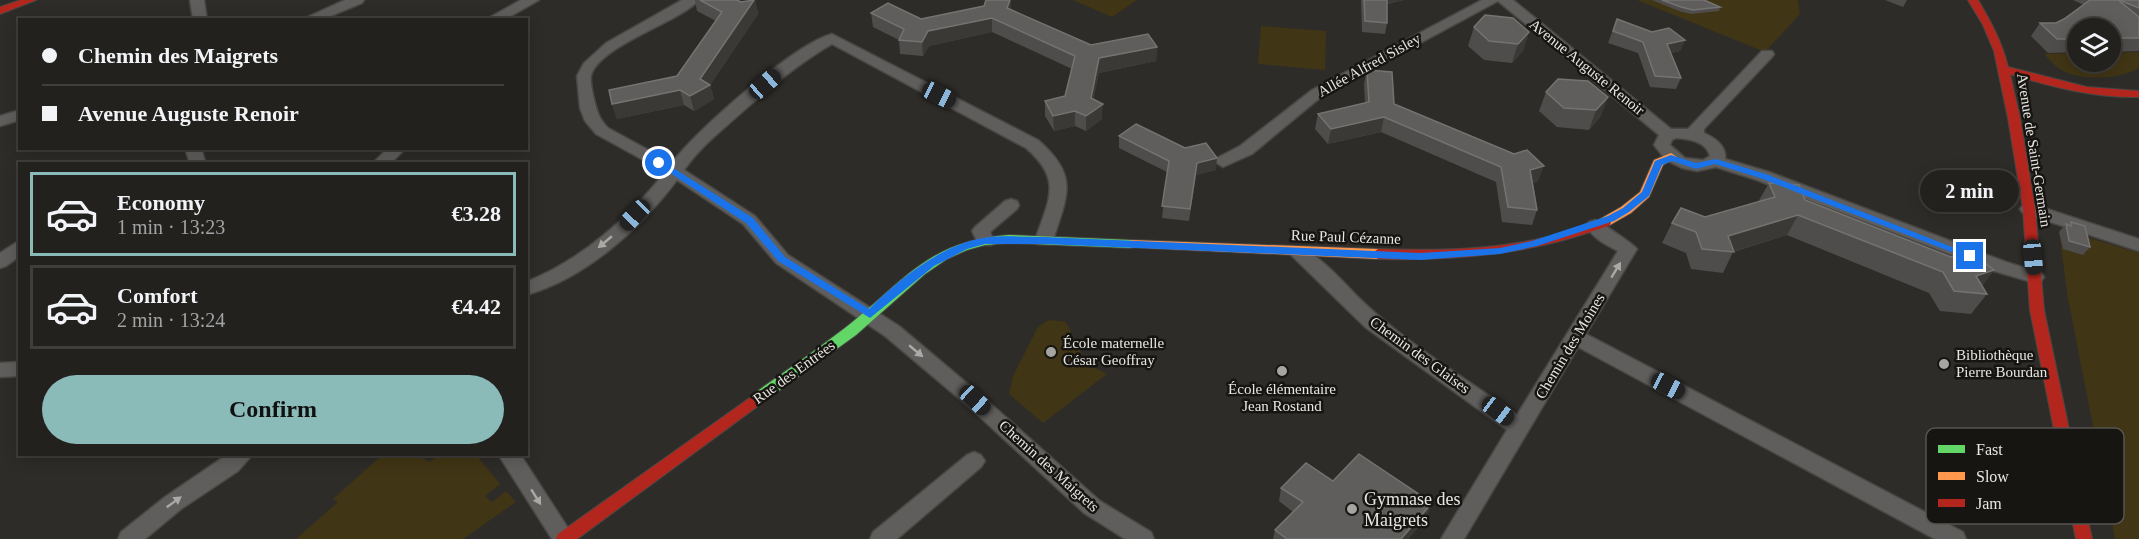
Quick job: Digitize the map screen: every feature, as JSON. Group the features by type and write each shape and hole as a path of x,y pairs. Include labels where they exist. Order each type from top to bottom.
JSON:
{"street":[{"path":"0,11 31,0"},
{"path":"197,0 200,18"},
{"path":"313,18 357,0"},
{"path":"496,18 532,0"},
{"path":"675,171 602,131 593,121 588,108 584,76 598,55 692,0"},
{"name":"Allée Alfred Sisley","path":"1223,162 1246,150 1317,93 1492,0"},
{"name":"Avenue Auguste Renoir","path":"1505,0 1669,135"},
{"name":"Avenue de Saint-Germain","path":"1974,0 1999,51 2007,83 2029,209 2037,310 2060,428"},
{"path":"528,288 569,269 620,230 664,185 695,146 783,68 800,55 832,38 1032,144 1047,158 1057,174 1057,193 1044,240"},
{"path":"1696,135 1696,128 1767,54"},
{"path":"2004,69 2068,88"},
{"path":"2007,83 2026,87 2068,88 2121,95 2139,94"},
{"path":"0,121 18,116"},
{"path":"1716,162 1718,153 1715,148 1696,135 1681,133 1669,135 1662,141 1662,145 1671,157 1696,166 1716,162 1763,176 2000,267 2035,277"},
{"path":"382,162 396,150"},
{"name":"Rue Paul Cézanne","path":"985,241 1044,240 1297,252 1459,255 1500,251 1534,244 1595,226 1626,210 1646,194 1658,163 1671,157"},
{"name":"Chemin des Maigrets","path":"675,171 749,220 782,259 892,331 975,400 1092,507 1143,539"},
{"path":"985,241 981,231 1011,205"},
{"path":"2029,209 2139,245"},
{"name":"Chemin des Moines","path":"1452,539 1628,249 1603,235 1595,226"},
{"name":"Rue des Entrées","path":"564,539 843,337 870,315 886,298 927,266 963,247 985,241"},
{"path":"0,262 18,248"},
{"name":"Chemin des Glaises","path":"1297,252 1317,268 1372,322 1520,428"},
{"path":"1576,337 1926,524"},
{"path":"0,370 18,369"},
{"path":"129,539 173,503 231,465 241,456"},
{"path":"509,456 564,539"},
{"path":"881,539 974,461"},
{"path":"1927,524 1955,539"},
{"name":"Avenue de Saint-Germain","path":"2081,524 2084,539"}],"shaded area":[{"path":"1073,0 1137,0 1112,17"},
{"path":"1637,0 1798,0 1800,14 1765,52"},
{"path":"1261,26 1326,31 1325,70 1258,64"},
{"path":"2139,52 2139,68 2121,75 2101,78 2070,74 2061,70 2044,54 2067,53 2067,72 2121,72 2121,53"},
{"path":"2059,229 2139,253 2139,539 2115,539 2112,524 2124,524 2124,428 2093,428 2067,293"},
{"path":"1049,320 1066,322 1087,364 1107,374 1043,423 1009,394 1013,376 1038,327"},
{"path":"381,456 420,456 429,462 438,456 477,456 500,484 485,496 492,502 506,491 516,502 463,539 296,539 338,502 333,499"}],"building":[{"path":"700,0 737,0 741,2 754,0 700,79 710,85 690,96 680,90 612,104 609,90 677,76 722,12"},
{"path":"986,0 1010,0 1007,8 1091,45 1148,34 1157,47 1099,58 1091,98 1103,104 1086,116 1075,111 1053,116 1045,101 1065,96 1075,56 992,18 928,31 922,42 899,40 904,29 871,13 888,3 921,19 984,6"},
{"path":"1364,0 1387,0 1387,23 1365,21"},
{"path":"1662,0 1704,0 1720,7 1693,10"},
{"path":"2090,0 2118,0 2139,17 2139,38 2121,38 2121,18 2067,18 2067,39 2057,39 2040,23 2056,23"},
{"path":"2119,0 2139,0 2139,8"},
{"path":"1485,15 1513,18 1529,32 1518,44 1489,41 1474,27"},
{"path":"1617,19 1652,32 1669,28 1685,40 1667,44 1681,78 1655,76 1643,42 1613,31"},
{"path":"1367,70 1392,72 1394,104 1514,154 1527,150 1544,166 1530,170 1537,210 1508,207 1501,167 1384,117 1331,129 1318,114 1369,102"},
{"path":"1558,79 1588,81 1608,97 1596,110 1564,108 1546,92"},
{"path":"1136,124 1185,148 1206,143 1217,158 1197,163 1190,209 1162,206 1169,161 1119,136"},
{"path":"1769,183 1799,185 1805,200 1951,257 1969,251 1994,270 1976,276 1987,294 1954,291 1943,272 1798,215 1728,236 1734,252 1702,249 1696,232 1672,223 1681,208 1705,217 1775,197"},
{"path":"2071,222 2085,226 2090,247 2069,241 2066,224 2071,226"},
{"name":"Gymnase des Maigrets","path":"1359,454 1432,503 1401,539 1287,539 1275,530 1303,502 1281,488 1306,463 1333,481"}],"traffic: fast":[{"path":"761,396 851,331 920,271 942,256 963,247 985,241 1009,239 1131,244"}],"traffic: slow":[{"path":"1605,222 1626,210 1645,194 1658,163 1671,157"},
{"path":"1131,244 1378,254"}],"traffic: jam":[{"path":"0,11 31,0"},
{"path":"1973,0 1988,25 1999,51 2014,118 2029,209 2037,310 2061,428"},
{"path":"2004,69 2087,91 2139,94"},
{"path":"1378,254 1436,255 1522,247 1605,222"},
{"path":"564,539 761,396"},
{"path":"2081,524 2084,539"}],"place":[{"name":"École maternelle César Geoffray","path":"1051,352"},
{"name":"Bibliothèque Pierre Bourdan","path":"1944,364"},
{"name":"École élémentaire Jean Rostand","path":"1282,371"},
{"name":"Gymnase des Maigrets","path":"1352,509"}],"route":[{"path":"659,163 675,171 749,220 782,259 870,315 886,298 931,263 963,247 985,241 1044,240 1420,256 1500,251 1534,244 1611,219 1646,194 1658,163 1671,157 1696,166 1716,162 1763,176 1970,256"}]}
